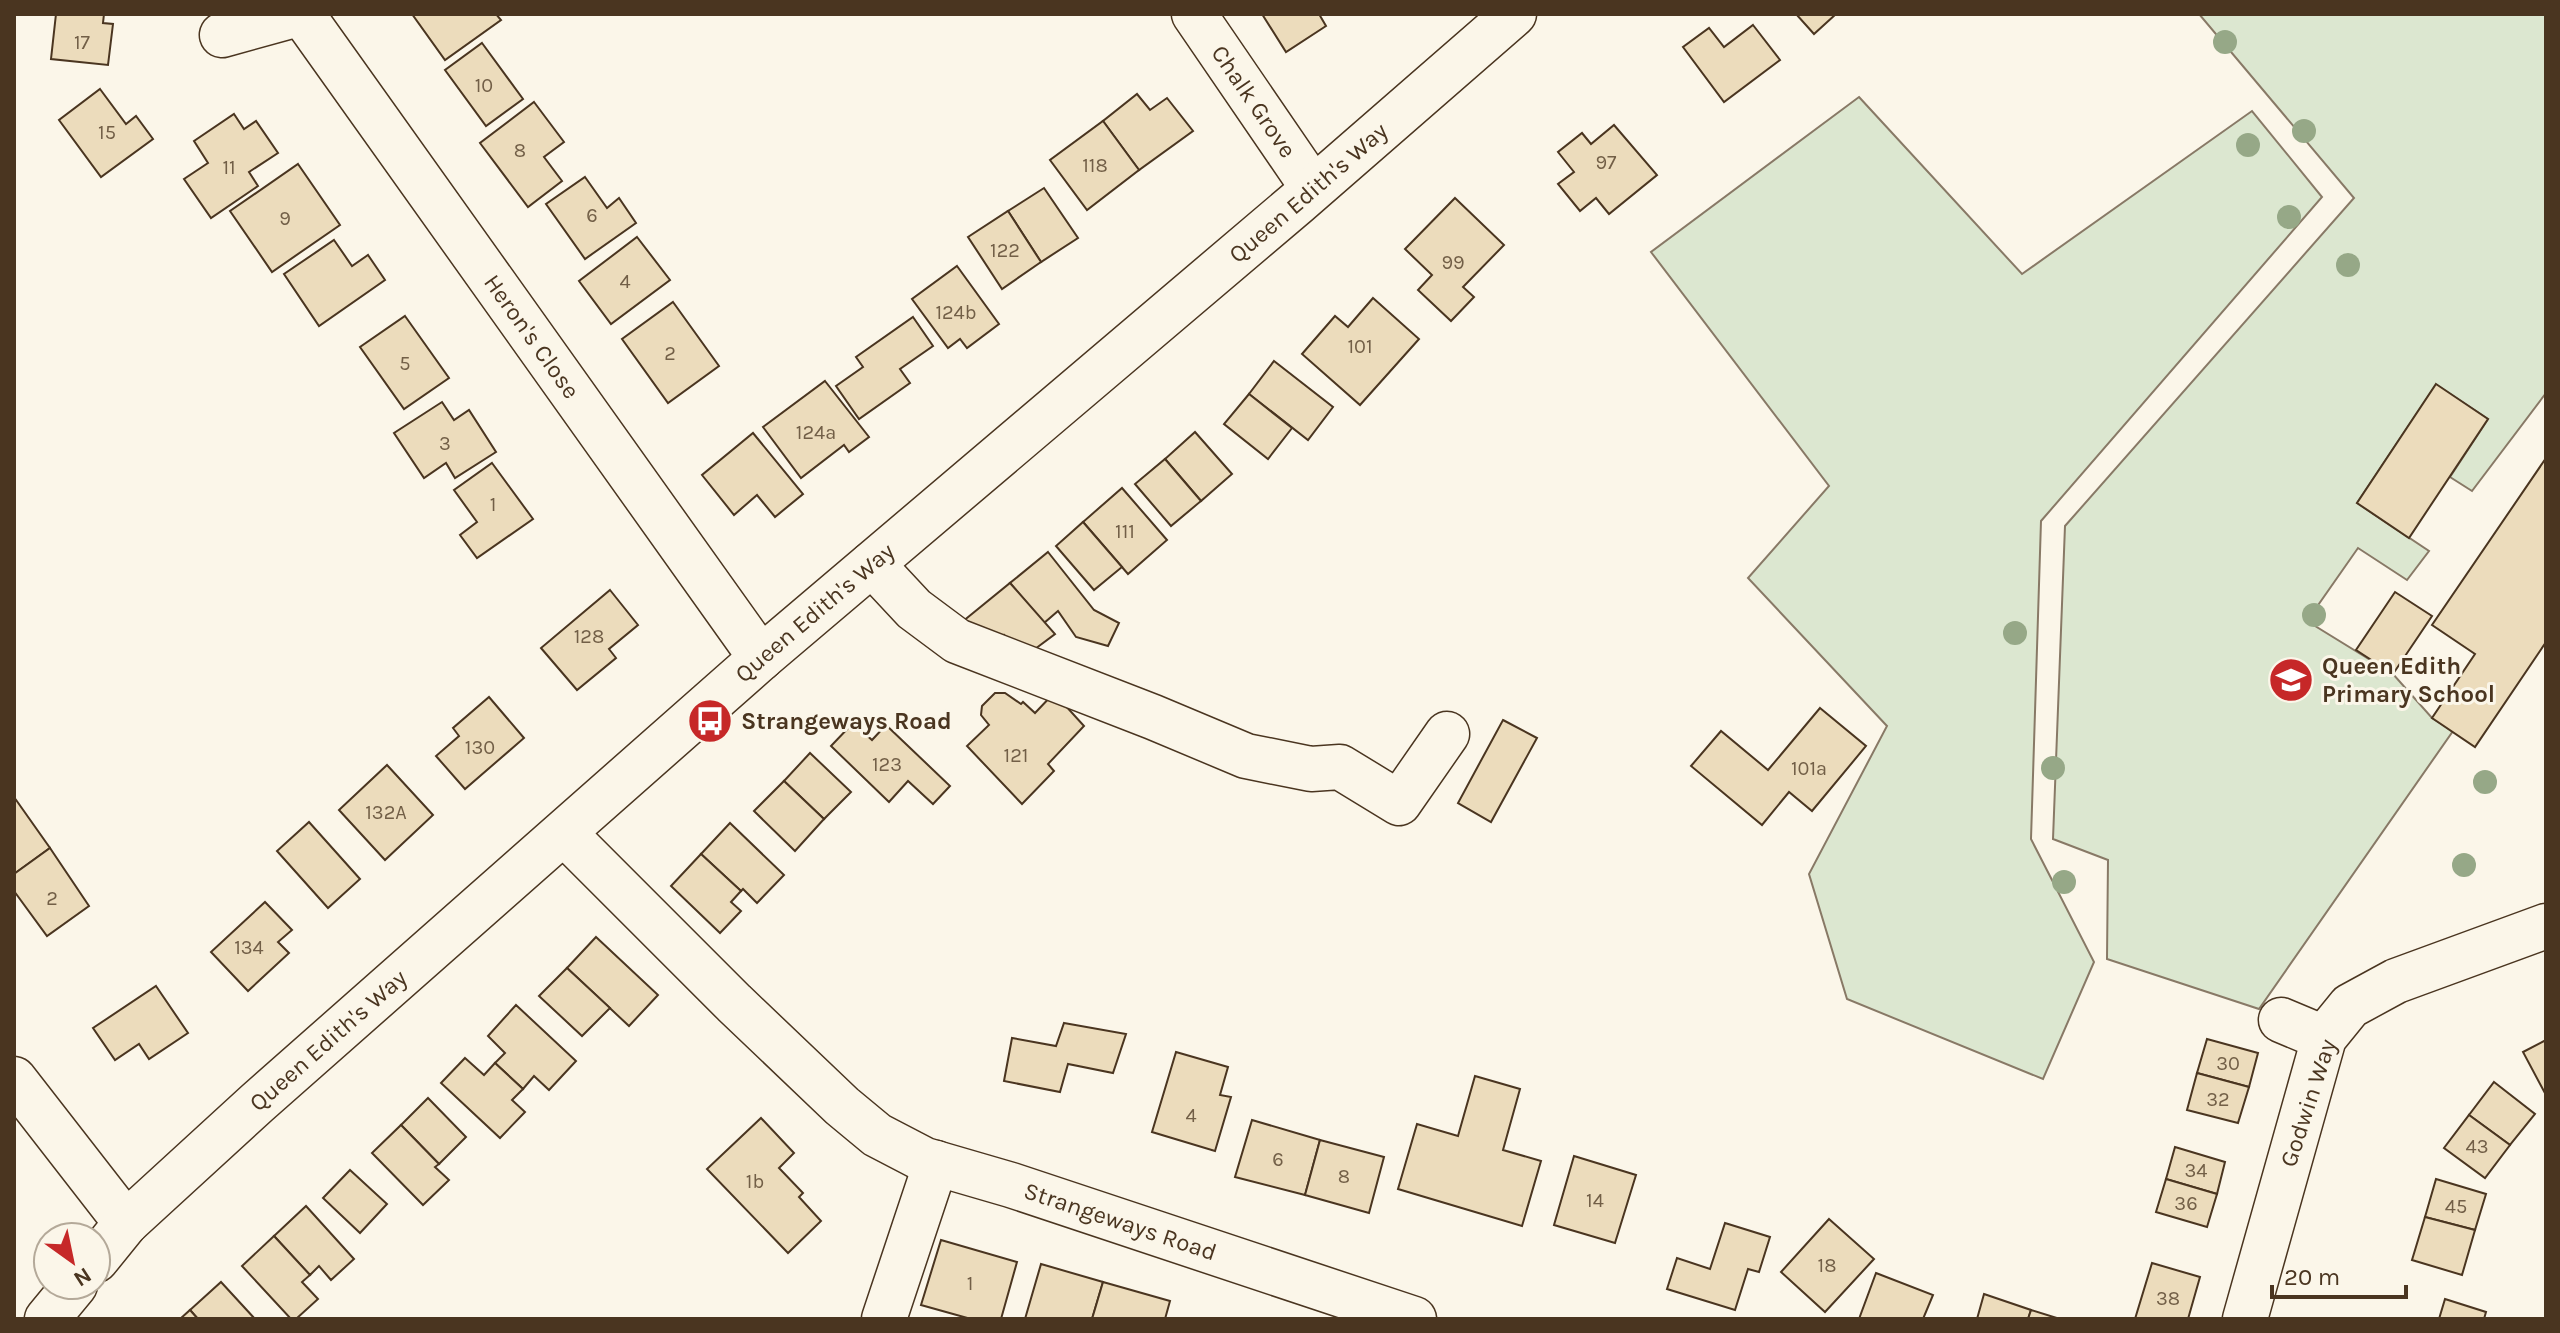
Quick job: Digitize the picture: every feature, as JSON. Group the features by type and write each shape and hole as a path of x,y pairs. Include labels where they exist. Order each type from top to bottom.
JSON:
{"street":[{"name":"Heron's Close","path":"222,35 300,14 761,658"},
{"name":"Chalk Grove","path":"1194,14 1313,188"},
{"name":"Queen Edith's Way","path":"112,1240 126,1223 257,1103 761,658 1514,14"},
{"path":"872,564 914,609 957,641 1246,756 1311,769 1340,767 1399,803 1447,734"},
{"name":"Strangeways Road","path":"564,833 734,1003 842,1106 877,1135 936,1163 1414,1319"},
{"name":"Godwin Way","path":"2247,1318 2324,1038 2350,1006 2396,981 2546,926"},
{"path":"2281,1020 2324,1038"},
{"path":"14,1079 126,1223"},
{"path":"884,1319 936,1163"},
{"path":"47,1319 62,1301"}],"green space":[{"name":"Queen Edith Primary School","path":"2199,14 2546,14 2546,393 2472,491 2450,477 2488,419 2436,385 2357,503 2429,551 2407,580 2358,548 2307,621 2393,674 2432,718 2453,731 2259,1009 2107,959 2108,860 2053,839 2065,526 2354,198"},
{"path":"1859,97 2022,274 2252,111 2322,197 2041,521 2031,839 2094,962 2043,1079 1847,999 1809,874 1887,726 1748,578 1829,486 1651,252"}],"building":[{"path":"56,14 104,14 103,23 113,24 108,65 51,59"},
{"path":"412,14 496,14 501,20 445,60"},
{"path":"1262,14 1319,14 1326,26 1286,52"},
{"path":"1796,14 1836,14 1814,34"},
{"path":"1753,25 1780,60 1724,102 1683,47 1709,28 1724,47"},
{"path":"482,43 523,99 486,126 445,70"},
{"path":"100,89 126,124 136,116 153,139 101,177 59,120"},
{"path":"1137,94 1150,110 1167,98 1193,131 1139,170 1103,121"},
{"path":"534,102 564,142 544,157 562,181 528,207 480,143"},
{"path":"234,114 244,129 256,121 278,153 249,172 258,186 211,218 184,179 208,163 194,141"},
{"path":"1103,121 1139,170 1087,210 1050,160"},
{"path":"1614,125 1657,175 1609,214 1596,198 1580,211 1558,184 1574,172 1558,152 1582,133 1591,144"},
{"path":"298,164 340,225 272,272 230,211"},
{"path":"585,177 607,208 619,198 636,223 585,259 546,204"},
{"path":"1044,188 1078,238 1041,262 1008,211"},
{"path":"1455,198 1504,245 1463,287 1474,297 1451,321 1418,290 1432,275 1405,249"},
{"path":"1008,211 1041,262 1002,289 968,237"},
{"path":"637,237 670,280 611,324 579,281"},
{"path":"334,240 352,266 368,255 385,280 319,326 284,274"},
{"path":"957,266 999,324 967,348 960,339 948,348 912,299"},
{"path":"1373,298 1419,339 1360,405 1302,354 1335,316 1348,327"},
{"path":"673,302 719,366 668,403 622,339"},
{"path":"405,316 449,378 404,409 360,347"},
{"path":"913,317 933,346 900,369 910,383 859,419 836,386 863,367 856,357"},
{"path":"1274,361 1333,407 1308,440 1249,394"},
{"path":"825,381 869,437 849,452 844,445 801,478 763,427"},
{"path":"2436,384 2488,419 2409,538 2357,503"},
{"path":"1249,394 1292,428 1268,459 1224,424"},
{"path":"442,402 454,420 469,410 496,452 455,478 446,463 424,478 394,433"},
{"path":"1195,432 1232,474 1201,501 1165,459"},
{"path":"753,433 803,494 775,517 757,495 734,515 702,475"},
{"path":"2546,458 2546,642 2475,747 2432,718 2475,654 2432,625"},
{"path":"1165,459 1201,501 1171,526 1135,484"},
{"path":"492,463 533,519 477,558 460,535 477,522 454,490"},
{"path":"1122,488 1167,540 1128,574 1083,522"},
{"path":"1083,522 1122,567 1094,590 1056,546"},
{"path":"1048,552 1094,610 1119,623 1108,646 1076,637 1058,611 1044,623 1010,583"},
{"path":"1010,583 1055,634 1023,658 1004,635 990,648 962,622"},
{"path":"610,590 638,625 609,649 616,658 577,690 541,648"},
{"path":"2395,592 2432,616 2393,674 2356,650"},
{"path":"995,693 1005,693 1021,704 1023,702 1035,713 1054,693 1084,726 1048,764 1054,771 1022,804 967,746 989,725 981,715 982,706"},
{"path":"489,697 524,738 465,789 436,756 459,736 453,728"},
{"path":"1820,708 1866,746 1812,811 1789,792 1762,825 1691,766 1721,731 1768,770"},
{"path":"1503,720 1537,738 1491,822 1458,803"},
{"path":"853,723 872,740 886,725 950,786 933,804 908,781 889,802 831,746"},
{"path":"810,753 851,792 824,819 784,781"},
{"path":"387,765 433,815 385,860 339,810"},
{"path":"784,781 824,819 795,851 754,811"},
{"path":"14,797 50,848 14,874"},
{"path":"309,822 360,879 328,908 277,851"},
{"path":"730,823 784,875 757,903 701,854"},
{"path":"50,848 89,906 47,936 14,891 14,874"},
{"path":"701,854 741,891 731,902 741,911 720,933 671,886"},
{"path":"265,902 292,930 278,942 289,953 248,991 211,952"},
{"path":"596,937 658,995 629,1026 567,968"},
{"path":"567,968 610,1008 582,1036 539,996"},
{"path":"156,986 188,1033 149,1059 139,1044 115,1060 93,1028"},
{"path":"516,1005 576,1061 549,1090 534,1076 523,1089 495,1063 505,1053 488,1036"},
{"path":"1064,1023 1126,1034 1113,1073 1068,1064 1060,1092 1004,1081 1012,1038 1056,1046"},
{"path":"2207,1039 2258,1053 2249,1087 2197,1073"},
{"path":"2546,1040 2546,1095 2523,1052"},
{"path":"1176,1052 1228,1067 1220,1095 1231,1097 1215,1151 1152,1132"},
{"path":"465,1058 484,1075 495,1063 523,1089 512,1100 525,1112 500,1138 441,1083"},
{"path":"2197,1073 2249,1087 2238,1123 2187,1110"},
{"path":"1475,1076 1520,1089 1503,1150 1541,1161 1522,1226 1398,1189 1417,1124 1458,1136"},
{"path":"2494,1082 2535,1114 2510,1145 2469,1115"},
{"path":"428,1098 466,1137 439,1164 401,1125"},
{"path":"2469,1115 2510,1145 2485,1178 2444,1148"},
{"path":"761,1118 794,1153 779,1168 803,1193 799,1197 821,1221 788,1253 707,1169"},
{"path":"1252,1120 1320,1140 1305,1195 1235,1177"},
{"path":"401,1125 439,1164 435,1167 449,1180 423,1205 372,1153"},
{"path":"1320,1140 1384,1157 1369,1213 1305,1195"},
{"path":"2175,1147 2225,1162 2217,1194 2166,1179"},
{"path":"1574,1156 1636,1175 1615,1243 1554,1225"},
{"path":"350,1170 387,1204 360,1233 323,1198"},
{"path":"2166,1179 2217,1194 2207,1227 2156,1212"},
{"path":"2436,1179 2486,1194 2475,1230 2425,1217"},
{"path":"306,1206 354,1259 331,1280 319,1266 310,1275 274,1236"},
{"path":"2425,1217 2475,1230 2462,1275 2412,1260"},
{"path":"1829,1219 1874,1259 1825,1312 1781,1272"},
{"path":"1725,1223 1770,1237 1759,1272 1748,1269 1735,1310 1667,1289 1677,1258 1710,1269"},
{"path":"274,1236 310,1275 302,1282 318,1299 296,1319 291,1319 242,1266"},
{"path":"941,1240 1017,1262 1001,1319 971,1319 921,1305"},
{"path":"2152,1263 2200,1277 2188,1319 2135,1319"},
{"path":"1041,1264 1103,1282 1092,1319 1025,1319"},
{"path":"1876,1273 1933,1295 1923,1319 1859,1319"},
{"path":"221,1282 255,1319 198,1319 190,1310"},
{"path":"1103,1282 1170,1301 1165,1319 1092,1319"},
{"path":"1984,1294 2031,1310 2028,1319 1977,1319"},
{"path":"2445,1299 2486,1312 2484,1319 2439,1319"},
{"path":"190,1310 198,1319 180,1319"},
{"path":"2031,1310 2060,1319 2028,1319"}],"place":[{"name":"Queen Edith Primary School","path":"2291,680"},
{"name":"Strangeways Road","path":"710,721"}]}
